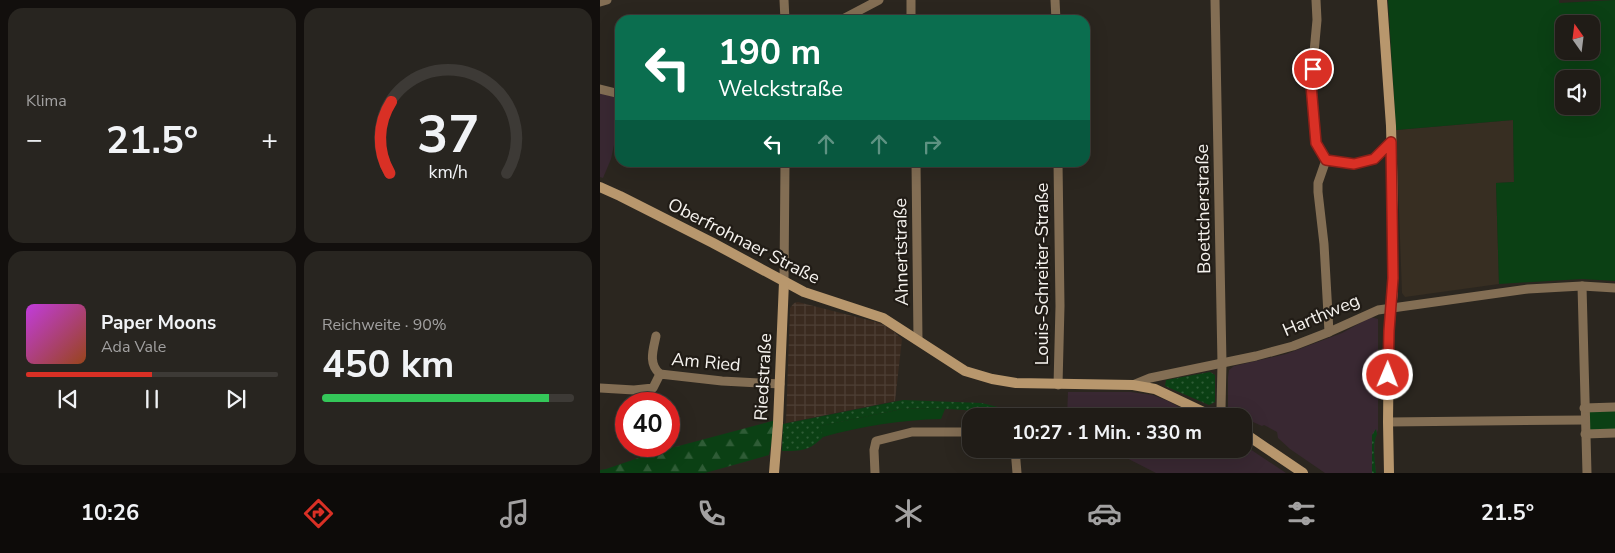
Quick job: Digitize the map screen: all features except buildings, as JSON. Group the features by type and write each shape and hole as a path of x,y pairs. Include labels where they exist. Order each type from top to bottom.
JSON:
{"main road":[{"path":"1382,0 1391,142 1393,278 1390,308 1389,473"},
{"name":"Oberfrohnaer Straße","path":"600,188 620,196 804,292 884,318 965,371 992,379 1016,383 1133,385 1155,389 1195,408"},
{"name":"Riedstraße","path":"774,473 784,282"},
{"path":"1252,438 1303,473"}],"street":[{"path":"600,2 607,0"},
{"path":"784,0 785,15"},
{"path":"850,15 879,0"},
{"path":"911,0 911,15"},
{"path":"1055,0 1056,15"},
{"name":"Boettcherstraße","path":"1215,0 1222,363 1221,408"},
{"path":"1316,0 1317,20 1311,85 1316,143 1326,160 1318,184 1318,192 1324,244 1329,332"},
{"path":"600,89 615,93"},
{"path":"1326,160 1354,164 1368,161 1374,159 1391,142"},
{"path":"784,282 785,167"},
{"name":"Ahnertstraße","path":"916,167 918,340"},
{"name":"Louis-Schreiter-Straße","path":"1058,167 1060,306 1058,385"},
{"path":"1582,286 1587,473"},
{"name":"Harthweg","path":"1133,385 1150,378 1293,346 1329,332 1366,313 1390,308 1528,289 1582,286 1615,288"},
{"name":"Am Ried","path":"656,336 652,357 653,366 660,374 722,381 780,384"},
{"name":"Am Ried","path":"600,388 634,390 653,388 660,374"},
{"path":"1584,408 1615,407"},
{"path":"1388,422 1585,420"},
{"path":"875,473 874,450 876,441 912,432 962,432"},
{"path":"1585,434 1615,433"},
{"path":"1016,458 1017,473"}],"shaded area":[{"path":"600,93 615,97 615,140 611,159 603,178 600,177"},
{"path":"1513,120 1514,182 1496,183 1499,284 1405,297 1402,293 1396,130"},
{"path":"798,302 880,323 891,329 902,339 895,401 786,423 790,308 794,303"},
{"path":"1371,317 1378,319 1378,430 1375,437 1374,455 1376,473 1325,473 1290,449 1278,438 1277,432 1252,422 1252,408 1228,408 1229,370 1234,366 1286,354 1342,333"},
{"path":"1068,392 1131,392 1153,395 1181,408 1067,408"},
{"path":"1252,450 1286,473 1156,473 1127,458 1252,458"}],"green space":[{"path":"1388,0 1559,0 1559,3 1615,0 1615,281 1582,279 1499,284 1496,183 1514,182 1513,120 1396,130"},
{"path":"1210,372 1215,375 1215,402 1209,405 1165,386 1166,380"},
{"path":"903,400 982,403 1001,408 902,409 821,426 823,437 809,448 800,450 782,451 783,424"},
{"path":"1615,407 1615,433 1585,434 1584,408"},
{"path":"902,409 945,409 941,419 882,424 823,437 820,426"},
{"path":"776,420 769,455 705,473 600,473 600,470 641,457 680,457 680,446"},
{"path":"1376,429 1377,434 1374,448 1376,473 1372,473 1372,435"}],"route":[{"path":"1313,69 1311,85 1316,143 1326,160 1354,164 1374,159 1391,142 1393,278 1388,375"}]}
